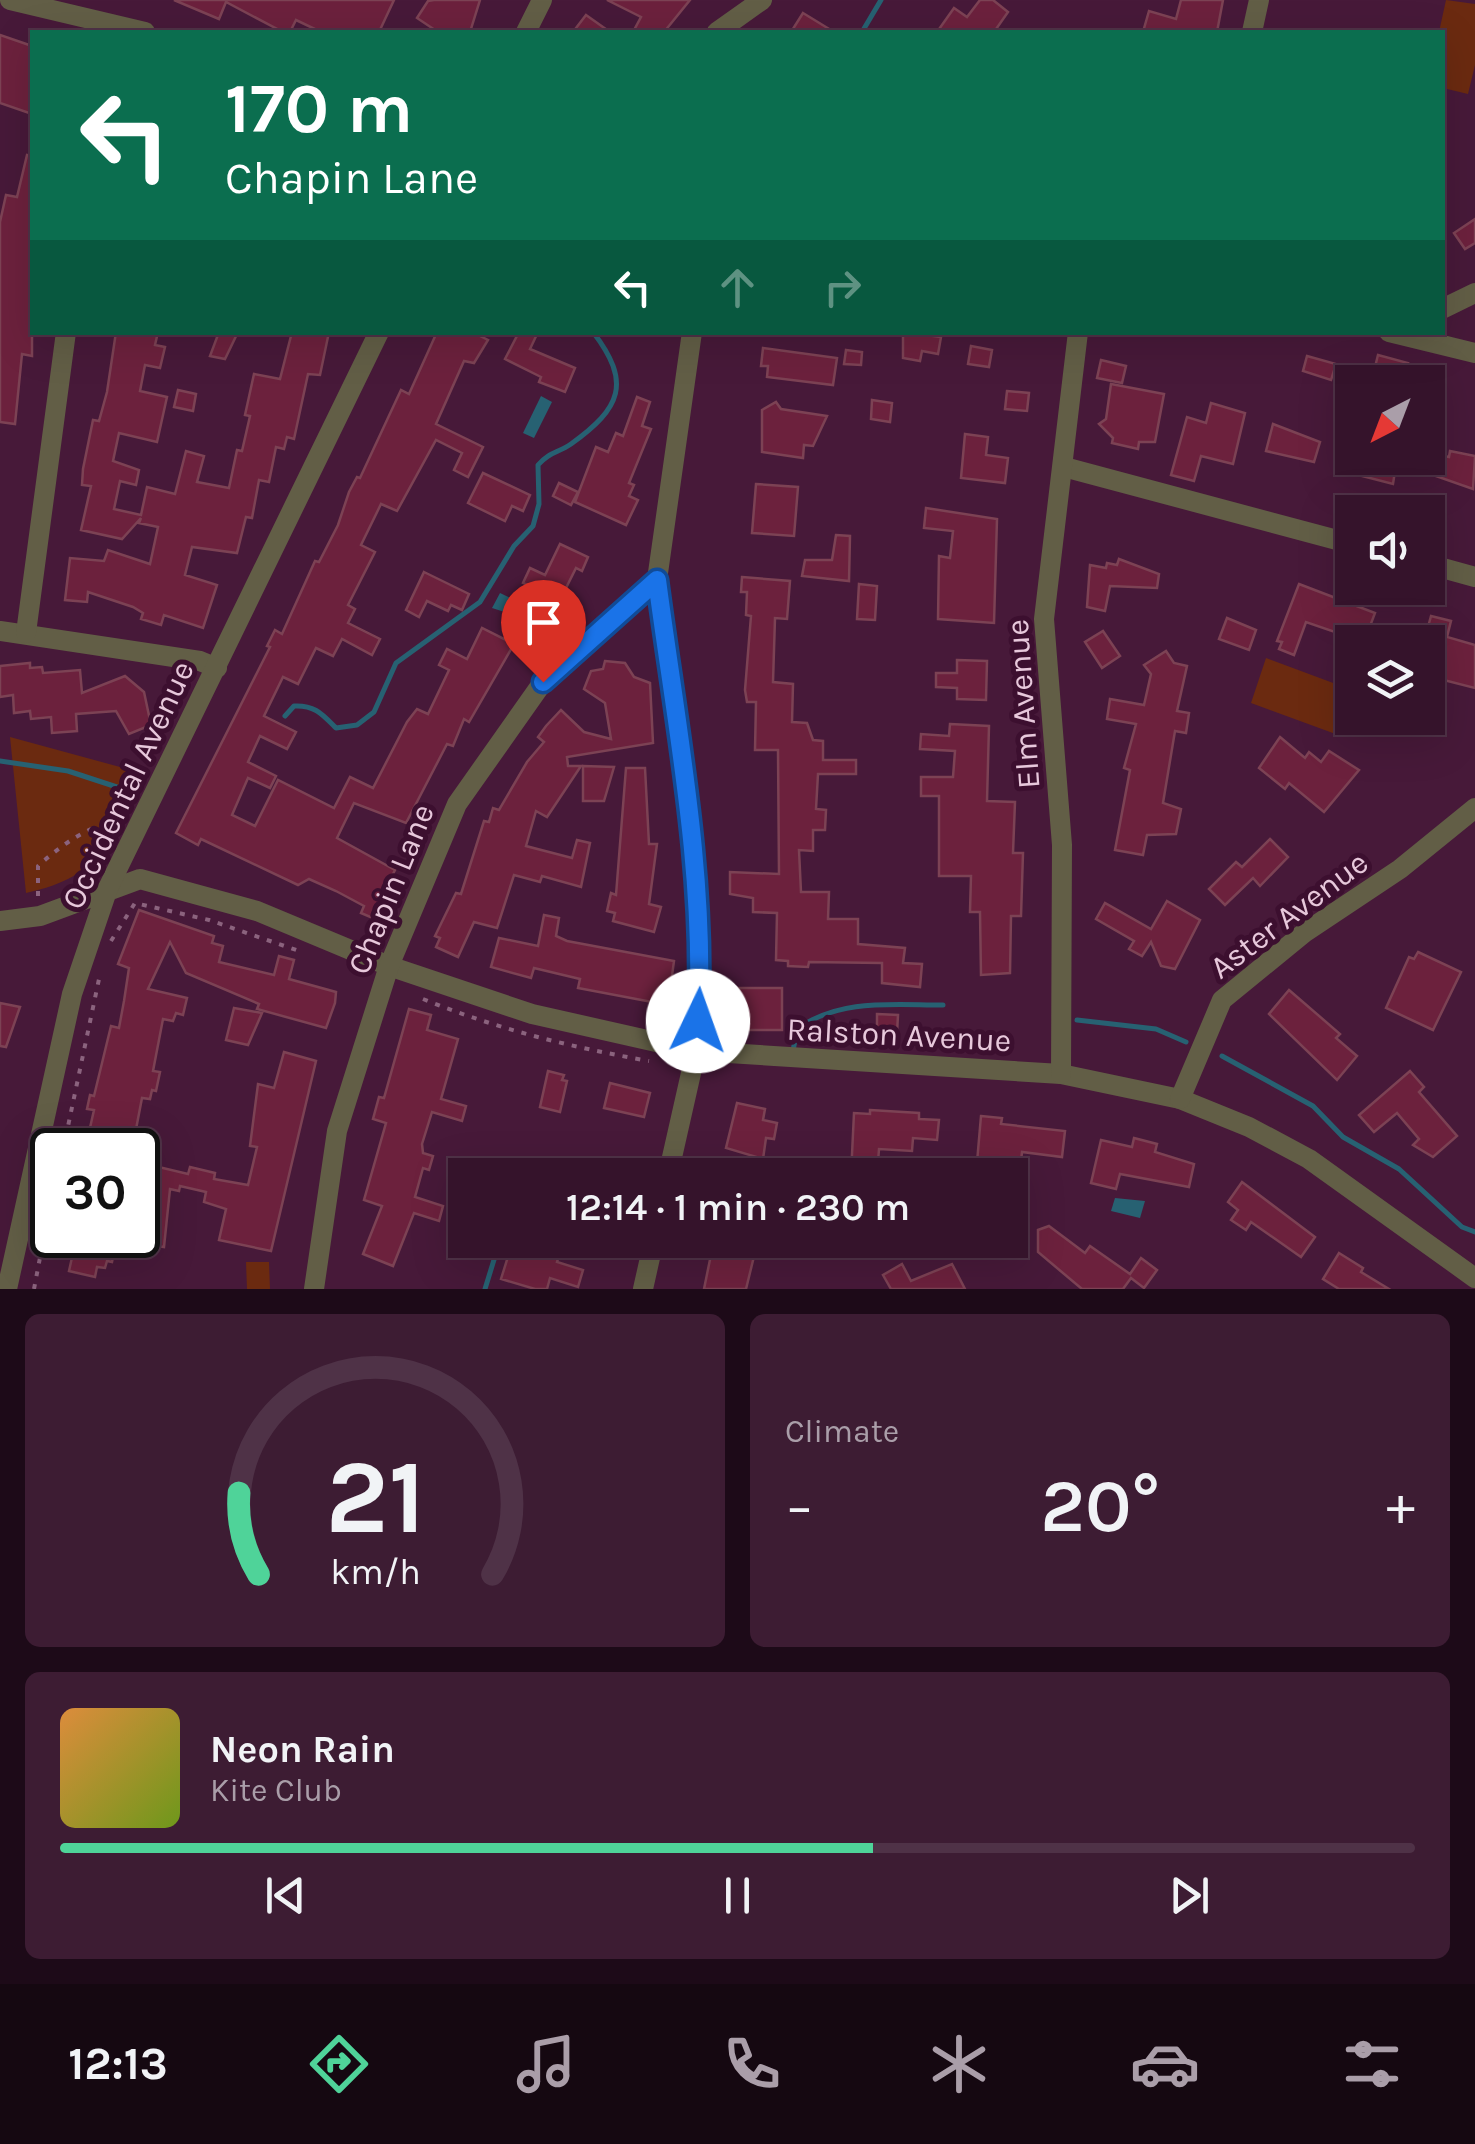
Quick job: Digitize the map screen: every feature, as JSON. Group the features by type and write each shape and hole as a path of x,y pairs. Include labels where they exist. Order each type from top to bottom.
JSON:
{"street":[{"path":"10,0 136,30"},
{"path":"97,21 104,0"},
{"path":"527,30 542,0"},
{"path":"720,30 762,0"},
{"path":"1252,30 1259,0"},
{"path":"1445,308 1475,294"},
{"path":"26,632 66,335"},
{"name":"Occidental Avenue","path":"6,1289 9,1223 72,994 108,888 379,335"},
{"path":"672,1158 696,1051 702,960 690,827 657,580 692,335"},
{"name":"Elm Avenue","path":"1061,1074 1062,845 1044,620 1078,335"},
{"path":"1399,335 1475,353"},
{"path":"1064,467 1335,539"},
{"path":"1445,568 1475,576"},
{"name":"Chapin Lane","path":"314,1289 336,1131 387,975 457,804 543,682 657,580"},
{"path":"0,631 26,632 216,668"},
{"name":"Aster Avenue","path":"1180,1100 1222,1000 1304,933 1400,869 1475,808"},
{"name":"Ralston Avenue","path":"0,921 40,916 140,879 257,911 387,975 532,1014 696,1051 1061,1074 1180,1100 1249,1127 1309,1159 1475,1278"},
{"path":"643,1289 650,1258"}],"path":[{"path":"40,916 38,866 63,844 108,822 140,825"},
{"path":"110,944 134,903 208,920 315,957"},
{"path":"67,1128 100,974"},
{"path":"387,975 516,1033 656,1063"},
{"path":"34,1289 40,1258"}],"shaded area":[{"path":"1446,0 1475,4 1475,65 1468,94 1445,88 1445,30 1439,30"},
{"path":"1266,658 1335,684 1335,734 1251,703"},
{"path":"10,737 142,773 112,836 89,865 52,886 26,893"},
{"path":"246,1262 269,1262 270,1289 247,1289"}],"water":[{"path":"541,396 552,402 534,438 523,433"},
{"path":"500,593 532,608 526,619 492,608"},
{"path":"1115,1198 1145,1201 1140,1218 1111,1211"}],"building":[{"path":"174,0 394,0 380,30 317,30 296,20 291,30 279,30 226,2 219,19"},
{"path":"480,0 471,30 435,30 417,18 428,1"},
{"path":"607,0 690,0 666,30 634,30 641,17"},
{"path":"980,0 993,0 1008,12 995,30 938,30 954,8 967,17"},
{"path":"1181,0 1223,0 1217,30 1144,30 1149,11 1176,19"},
{"path":"803,13 831,30 792,30"},
{"path":"586,15 607,30 575,30"},
{"path":"0,35 30,45 30,113 0,103"},
{"path":"27,155 30,156 32,356 22,354 15,424 0,422 0,222 6,195 17,197"},
{"path":"1475,219 1475,243 1465,249 1454,233"},
{"path":"116,335 157,335 155,345 165,347 160,368 145,365 140,391 167,397 157,442 119,433 113,461 139,470 136,485 120,481 114,509 141,515 147,487 175,494 186,451 204,456 197,482 229,488 250,416 245,415 254,374 280,379 291,335 328,335 320,375 308,374 294,439 287,437 284,449 276,447 269,482 259,480 252,518 246,517 237,553 192,547 185,575 217,585 203,628 164,615 161,625 141,619 143,613 133,607 88,592 87,602 65,600 70,558 104,561 108,550 150,564 158,527 139,523 141,518 122,539 81,530 91,486 82,485 83,469 93,420 99,421"},
{"path":"218,335 237,335 225,359 210,356"},
{"path":"436,335 478,335 488,340 474,363 464,361 436,424 483,447 468,477 454,470 462,453 436,440 397,511 381,504 361,545 375,552 348,605 355,609 348,623 380,639 372,655 342,639 333,656 316,648 298,684 283,677 264,716 296,732 287,749 260,736 248,762 276,776 270,788 248,778 232,815 255,826 278,780 334,808 350,777 373,788 407,722 417,709 428,714 449,670 439,665 447,649 467,659 482,628 514,644 469,722 464,719 453,746 447,744 406,823 354,803 337,838 395,870 391,878 397,881 375,919 361,913 364,906 309,879 298,885 201,839 198,845 176,833 275,630 282,634 315,561 319,562 338,525 349,492 360,478 401,390 409,394"},
{"path":"517,335 537,335 530,349 575,368 565,392 539,382 541,377 505,359"},
{"path":"903,335 941,337 938,354 922,351 920,361 903,358"},
{"path":"971,346 992,350 989,367 968,364"},
{"path":"763,348 837,358 833,385 767,377 768,366 761,366"},
{"path":"846,350 862,352 861,365 844,364"},
{"path":"1378,355 1408,363 1407,365 1376,365"},
{"path":"1307,356 1336,364 1331,380 1303,371"},
{"path":"1101,360 1126,366 1122,383 1097,378"},
{"path":"1111,384 1164,394 1155,442 1139,442 1138,449 1112,443 1113,438 1099,424 1106,419"},
{"path":"178,390 196,394 193,411 174,407"},
{"path":"1007,391 1029,393 1027,411 1005,409"},
{"path":"637,397 650,402 642,426 651,429 629,483 634,485 629,496 638,500 626,525 575,502 596,447 608,452 616,433 623,436"},
{"path":"872,400 892,403 890,422 871,419"},
{"path":"776,402 781,409 827,416 813,446 804,445 803,458 762,452 762,410"},
{"path":"1211,403 1245,413 1233,464 1201,456 1194,481 1171,475 1187,417 1206,423"},
{"path":"1273,424 1320,442 1314,462 1266,451"},
{"path":"965,434 988,437 986,455 1008,458 1005,483 961,478"},
{"path":"1450,451 1475,456 1473,489 1433,475 1445,475 1445,456 1449,457"},
{"path":"483,473 530,495 523,511 512,506 505,521 468,503"},
{"path":"1358,475 1394,475 1393,484"},
{"path":"559,483 578,492 571,505 553,496"},
{"path":"756,484 798,487 794,536 752,533"},
{"path":"926,508 997,519 994,623 938,619 939,556 950,558 953,531 924,528"},
{"path":"836,535 850,536 849,581 802,576 805,560 832,560"},
{"path":"560,544 588,557 582,571 576,568 560,600 523,583 530,568 545,575"},
{"path":"1119,559 1159,574 1157,588 1110,586 1105,611 1087,607 1090,565 1106,568 1107,563 1117,565"},
{"path":"424,572 469,594 462,610 451,605 448,611 427,601 419,617 406,610"},
{"path":"742,577 790,581 787,619 775,618 773,682 793,684 792,722 807,723 813,740 823,741 823,760 856,760 856,774 818,774 816,809 826,810 825,830 813,830 813,851 799,850 801,892 829,892 828,919 858,919 858,944 905,948 903,963 922,964 920,987 882,983 882,963 809,962 808,967 788,966 788,961 776,960 777,913 753,912 753,898 730,894 730,872 779,874 778,750 755,750 756,702 747,702 745,690 751,616 746,615 747,592 741,592"},
{"path":"859,584 877,586 875,620 857,619"},
{"path":"1299,584 1335,598 1335,605 1354,605 1375,613 1370,625 1335,625 1335,632 1306,622 1294,655 1279,649 1282,642 1277,641"},
{"path":"546,604 564,614 556,629 537,619"},
{"path":"1431,616 1451,621 1447,637 1475,645 1475,688 1445,680 1445,625 1429,625"},
{"path":"1227,618 1256,630 1249,650 1219,639"},
{"path":"1103,631 1120,656 1102,668 1085,642"},
{"path":"1166,651 1174,663 1187,666 1177,711 1189,713 1186,733 1175,731 1163,803 1181,809 1176,834 1147,835 1143,855 1115,850 1130,770 1124,768 1136,724 1107,719 1110,699 1144,705 1151,674 1144,665"},
{"path":"957,660 987,661 986,700 957,699 957,688 936,687 936,673 957,673"},
{"path":"605,661 625,663 634,677 650,683 653,743 567,757 568,766 581,766 547,817 536,811 526,846 572,858 577,840 590,843 581,887 542,876 540,882 514,875 497,928 474,922 458,957 436,947 440,938 435,936 456,893 461,894 484,821 489,822 493,808 499,810 527,762 544,742 538,737 546,726 561,710 584,732 611,739 605,703 584,689 591,671 603,669"},
{"path":"30,663 30,668 42,667 43,673 80,670 82,693 125,676 144,692 151,725 129,734 116,711 76,714 77,731 52,733 51,717 31,719 30,711 14,713 13,695 0,697 0,666"},
{"path":"950,724 989,726 987,801 1015,802 1013,853 1023,853 1021,916 1011,916 1010,973 981,975 980,912 970,912 971,876 939,876 939,796 921,796 921,777 953,777 955,751 920,749 921,734 949,736"},
{"path":"1280,737 1305,758 1309,752 1321,762 1329,751 1359,770 1324,812 1289,783 1285,789 1259,768"},
{"path":"583,766 614,767 604,801 583,801"},
{"path":"626,768 645,768 649,844 657,844 649,904 661,907 654,932 613,921 615,913 607,911 611,893 616,895"},
{"path":"1270,839 1288,857 1260,886 1253,878 1225,905 1209,889 1236,862 1242,867"},
{"path":"1167,901 1200,920 1175,969 1161,966 1151,942 1142,956 1129,949 1134,941 1096,919 1105,903 1151,929"},
{"path":"139,910 214,936 212,943 223,946 219,962 274,975 279,956 294,960 289,979 336,992 335,1003 326,1028 257,1009 259,1004 186,973 170,942 148,989 187,998 183,1015 176,1013 173,1021 163,1019 153,1071 160,1072 156,1091 152,1090 150,1099 142,1098 136,1128 90,1128 94,1110 87,1109 90,1095 94,1096 111,1026 119,1028 124,1001 129,968 118,964"},
{"path":"544,915 559,918 556,936 567,941 674,961 668,1005 578,988 580,979 534,968 531,978 491,967 499,938 538,946"},
{"path":"1418,952 1461,972 1433,1030 1386,1008 1409,957 1414,959"},
{"path":"736,988 782,988 782,1030 736,1030"},
{"path":"1289,990 1340,1034 1336,1038 1357,1056 1337,1080 1269,1014"},
{"path":"0,1003 20,1007 6,1047 0,1046"},
{"path":"234,1008 262,1013 248,1045 226,1040"},
{"path":"409,1009 431,1015 427,1030 458,1039 441,1099 466,1106 462,1121 432,1112 422,1144 423,1153 433,1156 429,1170 423,1168 415,1197 443,1206 439,1221 414,1213 393,1266 363,1254 382,1206 364,1200 386,1123 373,1119 379,1097 384,1098"},
{"path":"877,1014 898,1015 897,1033 877,1033"},
{"path":"284,1052 316,1061 271,1251 219,1240 226,1209 204,1202 206,1192 180,1186 179,1191 170,1189 164,1247 160,1246 160,1167 188,1174 190,1167 215,1173 214,1179 248,1185 257,1147 250,1146 258,1084 274,1088"},
{"path":"548,1071 564,1075 562,1080 567,1081 560,1112 540,1107"},
{"path":"1410,1071 1424,1087 1419,1092 1457,1136 1433,1157 1413,1145 1419,1139 1397,1113 1374,1132 1359,1115"},
{"path":"610,1083 650,1093 644,1117 604,1108"},
{"path":"737,1103 765,1109 763,1120 777,1123 774,1139 766,1138 763,1158 726,1148"},
{"path":"870,1110 919,1113 919,1119 939,1120 937,1140 913,1138 912,1151 879,1149 878,1158 852,1158 854,1113 870,1114"},
{"path":"981,1116 1002,1118 1001,1124 1065,1131 1062,1157 1022,1152 1021,1158 977,1158"},
{"path":"1134,1138 1157,1144 1155,1152 1194,1164 1189,1187 1120,1174 1116,1189 1091,1183 1101,1140 1132,1147"},
{"path":"1242,1182 1315,1237 1301,1257 1251,1222 1246,1230 1231,1220 1238,1210 1228,1202"},
{"path":"1049,1226 1085,1253 1090,1246 1130,1274 1141,1258 1157,1270 1144,1288 1131,1278 1123,1289 1082,1289 1038,1252 1038,1230"},
{"path":"1339,1253 1389,1289 1339,1289 1323,1279"},
{"path":"72,1258 113,1258 105,1268 97,1267 95,1277 69,1271"},
{"path":"508,1258 558,1258 557,1262 583,1270 578,1287 550,1278 547,1289 535,1289 501,1279"},
{"path":"710,1258 754,1258 746,1289 704,1289"},
{"path":"902,1264 911,1281 952,1264 965,1289 891,1289 883,1275"}],"waterway":[{"path":"863,30 881,0"},
{"path":"285,716 294,706 301,706 318,711 336,728 357,725 374,712 396,663 480,602 514,546 533,526 539,504 538,465 588,431 610,406 616,380 613,366 595,335"},
{"path":"0,761 68,771 126,790"},
{"path":"793,1051 797,1029 831,1012 867,1005 943,1005"},
{"path":"1077,1020 1156,1029 1186,1042"},
{"path":"1222,1056 1313,1106 1343,1137 1399,1169 1462,1227 1475,1232"},
{"path":"485,1289 495,1258"}],"route":[{"path":"543,682 657,580 690,827 702,960 698,1021"}]}
